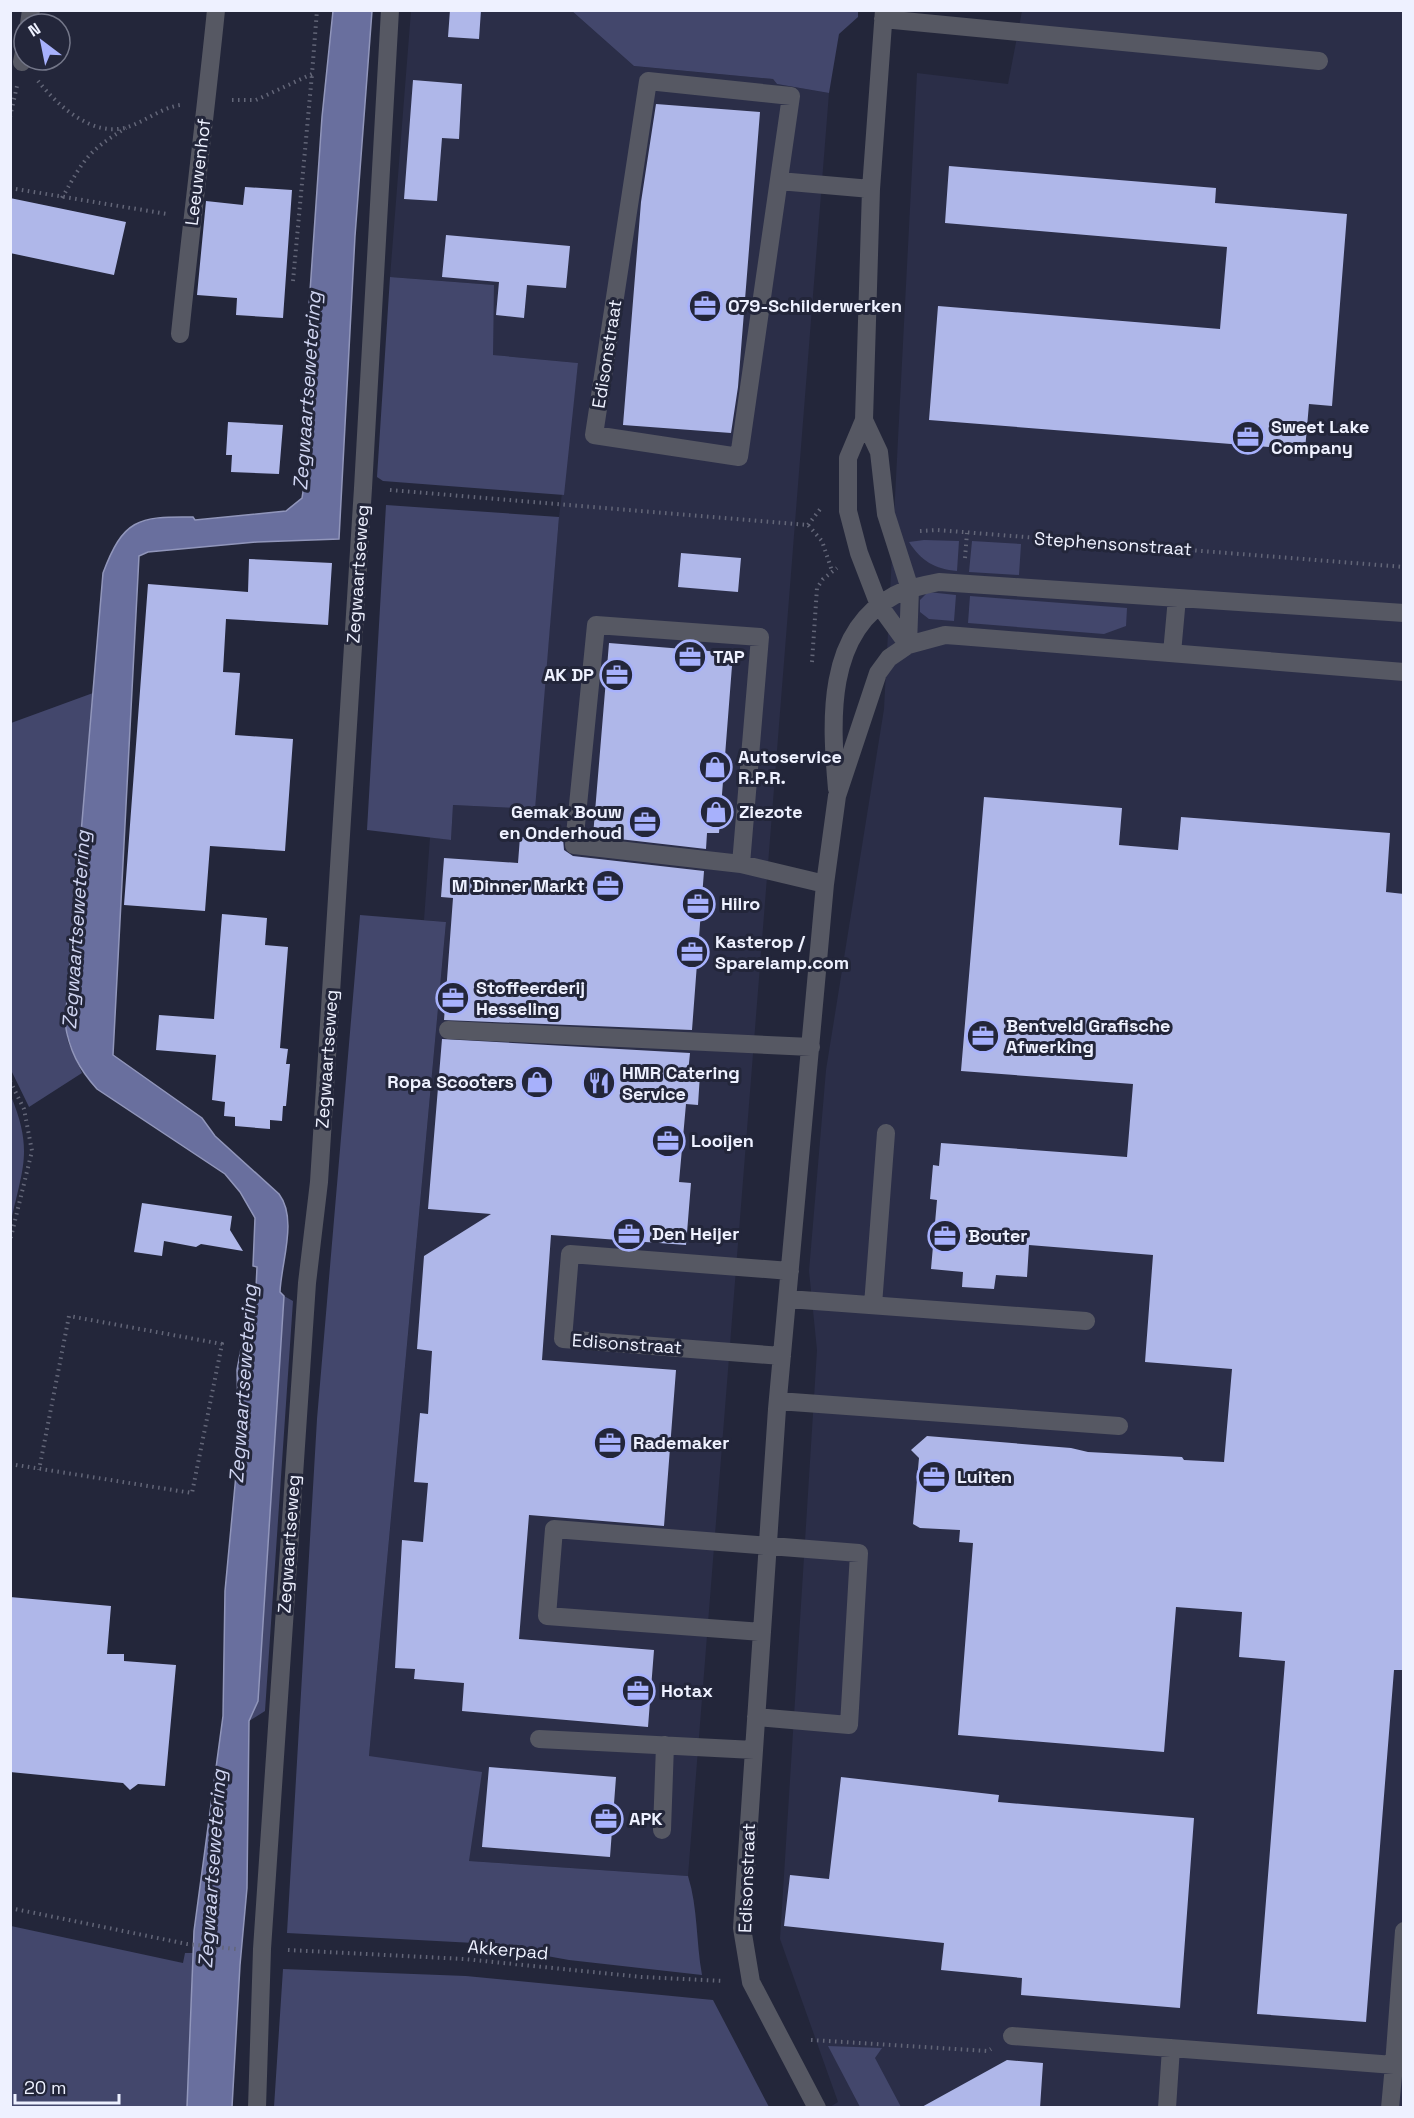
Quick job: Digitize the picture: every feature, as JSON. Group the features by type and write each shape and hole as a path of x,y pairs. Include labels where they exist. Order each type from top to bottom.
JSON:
{"street":[{"name":"Leeuwenhof","path":"180,334 192,218 200,177 216,10"},
{"name":"Zegwaartseweg","path":"257,2108 262,1948 306,1295 320,1158 363,488 390,10"},
{"path":"908,645 879,605 859,553 848,511 848,458 864,420 871,189 883,15 974,27 1319,61"},
{"name":"Edisonstraat","path":"648,81 791,96 779,182 739,457 594,435 648,81"},
{"path":"779,182 871,189"},
{"path":"864,420 879,452 886,514 895,536 910,589 908,645"},
{"path":"910,589 939,582 1404,613"},
{"name":"Edisonstraat","path":"837,796 832,741 835,682 845,652 856,632 879,605 910,589"},
{"path":"1172,653 1177,598"},
{"path":"741,864 760,637 596,625 574,845 741,864 825,884"},
{"path":"908,645 945,635 1404,672"},
{"name":"Edisonstraat","path":"817,2108 751,1982 742,1928 778,1401 825,884 837,796 879,673 889,658 908,645"},
{"path":"448,1030 811,1047"},
{"path":"873,1305 886,1133"},
{"name":"Edisonstraat","path":"782,1356 563,1339 570,1254 790,1270"},
{"path":"788,1299 1086,1321"},
{"path":"778,1401 1119,1426"},
{"path":"756,1717 849,1725 859,1553 554,1529 547,1616 762,1632"},
{"path":"539,1739 754,1750"},
{"path":"662,1830 665,1745"},
{"path":"1390,2108 1399,2066 1404,1930"},
{"path":"1012,2036 1399,2066"},
{"path":"1167,2108 1171,2048"}],"path":[{"path":"293,281 312,74"},
{"path":"62,198 84,159 97,146 127,127"},
{"path":"10,188 192,218"},
{"path":"363,488 808,525 822,540 832,572 859,553"},
{"name":"Stephensonstraat","path":"895,536 937,530 1404,567"},
{"path":"10,1081 24,1108 32,1151 10,1241"},
{"path":"10,1464 39,1470 192,1493 222,1344 69,1316 39,1470"},
{"path":"11,1909 187,1944 242,1950"},
{"name":"Akkerpad","path":"262,1948 464,1959 642,1977 751,1982"},
{"path":"780,2040 836,2040 988,2051 1012,2036"}],"shaded area":[{"path":"411,11 572,11 634,66 773,79 777,84 829,93 688,1876 469,1861 369,1756 446,922 424,920 430,837 451,840 453,805 534,809 559,517 578,363 492,355 494,285 390,277"},
{"path":"572,11 858,11 858,17 839,34 829,93 777,84 773,79 634,66"},
{"path":"1022,11 1403,11 1403,2107 830,2107 838,2102 780,1939 817,1350 809,1271 826,1070 884,709 917,73 1008,84"},
{"path":"390,277 494,285 493,355 578,363 564,495 383,481 377,477"},
{"path":"386,505 559,517 535,809 453,805 451,840 367,830"},
{"path":"959,541 957,571 929,563 909,542"},
{"path":"972,541 1021,544 1019,575 969,572"},
{"path":"928,592 956,595 954,621 929,619 920,612 920,600"},
{"path":"970,596 1127,608 1126,626 1104,634 968,623"},
{"path":"93,693 65,1023 68,1042 82,1073 29,1107 11,1070 11,723"},
{"path":"360,915 446,922 369,1756 482,1772 469,1861 688,1876 694,1900 702,1975 569,1960 474,1943 287,1933 317,1419"},
{"path":"11,1096 22,1131 24,1158 11,1221"},
{"path":"284,1296 293,1301 265,1711 249,1721 258,1701"},
{"path":"11,1926 183,1963 185,1953 193,1953 187,2107 11,2107"},
{"path":"283,1969 466,1976 713,2000 769,2107 274,2107"},
{"path":"828,2046 882,2048 875,2058 901,2107 860,2107"}],"water":[{"name":"Zegwaartsewetering","path":"333,11 372,11 355,236 339,539 257,542 148,552 139,556 113,1055 202,1118 215,1136 279,1194 285,1204 288,1228 280,1292 284,1296 258,1701 249,1721 247,1888 232,2107 187,2107 194,1931 223,1716 225,1591 239,1443 237,1370 252,1291 256,1288 257,1267 253,1266 255,1218 240,1192 225,1174 97,1089 76,1059 65,1023 103,573 110,555 126,532 145,520 193,517 195,520 286,511 302,498 313,428 315,367 309,306 322,117"}],"building":[{"path":"450,10 481,10 479,39 448,37"},
{"path":"413,80 462,84 459,139 442,138 437,201 404,199"},
{"path":"656,104 760,112 738,387 731,433 623,425 641,202"},
{"path":"949,166 1216,188 1215,203 1347,214 1332,406 1309,404 1305,450 929,420 938,306 1220,329 1227,247 945,223"},
{"path":"245,187 292,190 283,318 236,315 237,298 197,295 206,201 243,205"},
{"path":"10,198 126,222 114,275 10,253"},
{"path":"446,235 570,246 566,288 527,285 524,318 496,315 499,282 442,277"},
{"path":"228,422 283,425 279,474 231,472 232,455 226,455"},
{"path":"681,553 741,558 738,592 678,587"},
{"path":"249,559 332,563 328,625 226,619 223,672 240,673 235,735 293,739 285,851 210,846 205,911 124,905 148,584 248,592"},
{"path":"609,643 733,653 719,833 707,833 706,849 593,836"},
{"path":"984,797 1122,808 1119,845 1178,850 1181,817 1390,833 1386,892 1404,894 1404,1670 1394,1670 1366,2022 1257,2014 1285,1661 1239,1657 1242,1612 1176,1607 1164,1752 958,1735 973,1543 959,1542 960,1530 920,1528 913,1524 919,1458 911,1450 927,1436 1071,1448 1088,1452 1182,1457 1184,1460 1224,1462 1232,1369 1145,1362 1153,1255 1029,1245 1027,1277 996,1275 994,1289 962,1287 963,1272 931,1269 937,1200 930,1199 933,1165 939,1166 941,1143 1127,1157 1133,1084 961,1071"},
{"path":"520,837 563,839 564,850 573,856 704,871 692,1030 444,1020 453,898 441,897 444,858 518,863"},
{"path":"222,914 267,918 265,945 288,947 280,1048 288,1049 286,1064 290,1064 286,1106 283,1106 282,1121 270,1120 270,1129 235,1126 235,1117 224,1116 225,1102 212,1100 216,1055 156,1050 159,1015 214,1019"},
{"path":"442,1039 690,1053 688,1073 700,1074 698,1105 686,1104 679,1182 691,1183 686,1245 551,1235 542,1360 676,1370 664,1526 529,1515 519,1639 654,1650 648,1727 462,1711 464,1683 414,1679 415,1669 395,1668 402,1540 423,1542 428,1483 414,1482 420,1413 428,1414 432,1351 417,1349 424,1256 491,1214 428,1209"},
{"path":"142,1203 232,1216 230,1230 243,1251 201,1244 196,1247 164,1241 162,1256 134,1252"},
{"path":"10,1597 111,1606 107,1654 124,1654 124,1661 176,1665 165,1786 138,1784 130,1790 123,1783 10,1772"},
{"path":"489,1767 616,1777 610,1857 482,1847"},
{"path":"841,1777 999,1795 998,1802 1194,1818 1180,2008 1021,1995 1022,1978 941,1970 944,1943 784,1926 790,1875 829,1879"},
{"path":"1007,2060 1043,2063 1040,2108 920,2108"}],"place":[{"name":"079-Schilderwerken","path":"705,306"},
{"name":"Sweet Lake Company","path":"1248,437"},
{"name":"TAP","path":"690,657"},
{"name":"AK DP","path":"617,675"},
{"name":"Autoservice R.P.R.","path":"715,767"},
{"name":"Ziezote","path":"716,812"},
{"name":"Gemak Bouw en Onderhoud","path":"645,822"},
{"name":"M Dinner Markt","path":"608,886"},
{"name":"Hilro","path":"698,904"},
{"name":"Kasterop / Sparelamp.com","path":"692,952"},
{"name":"Stoffeerderij Hesseling","path":"453,998"},
{"name":"Bentveld Grafische Afwerking","path":"983,1036"},
{"name":"Ropa Scooters","path":"537,1082"},
{"name":"HMR Catering Service","path":"599,1083"},
{"name":"Looijen","path":"668,1141"},
{"name":"Den Heijer","path":"629,1234"},
{"name":"Bouter","path":"945,1236"},
{"name":"Rademaker","path":"610,1443"},
{"name":"Luiten","path":"934,1477"},
{"name":"Hotax","path":"638,1691"},
{"name":"APK","path":"606,1819"}]}
